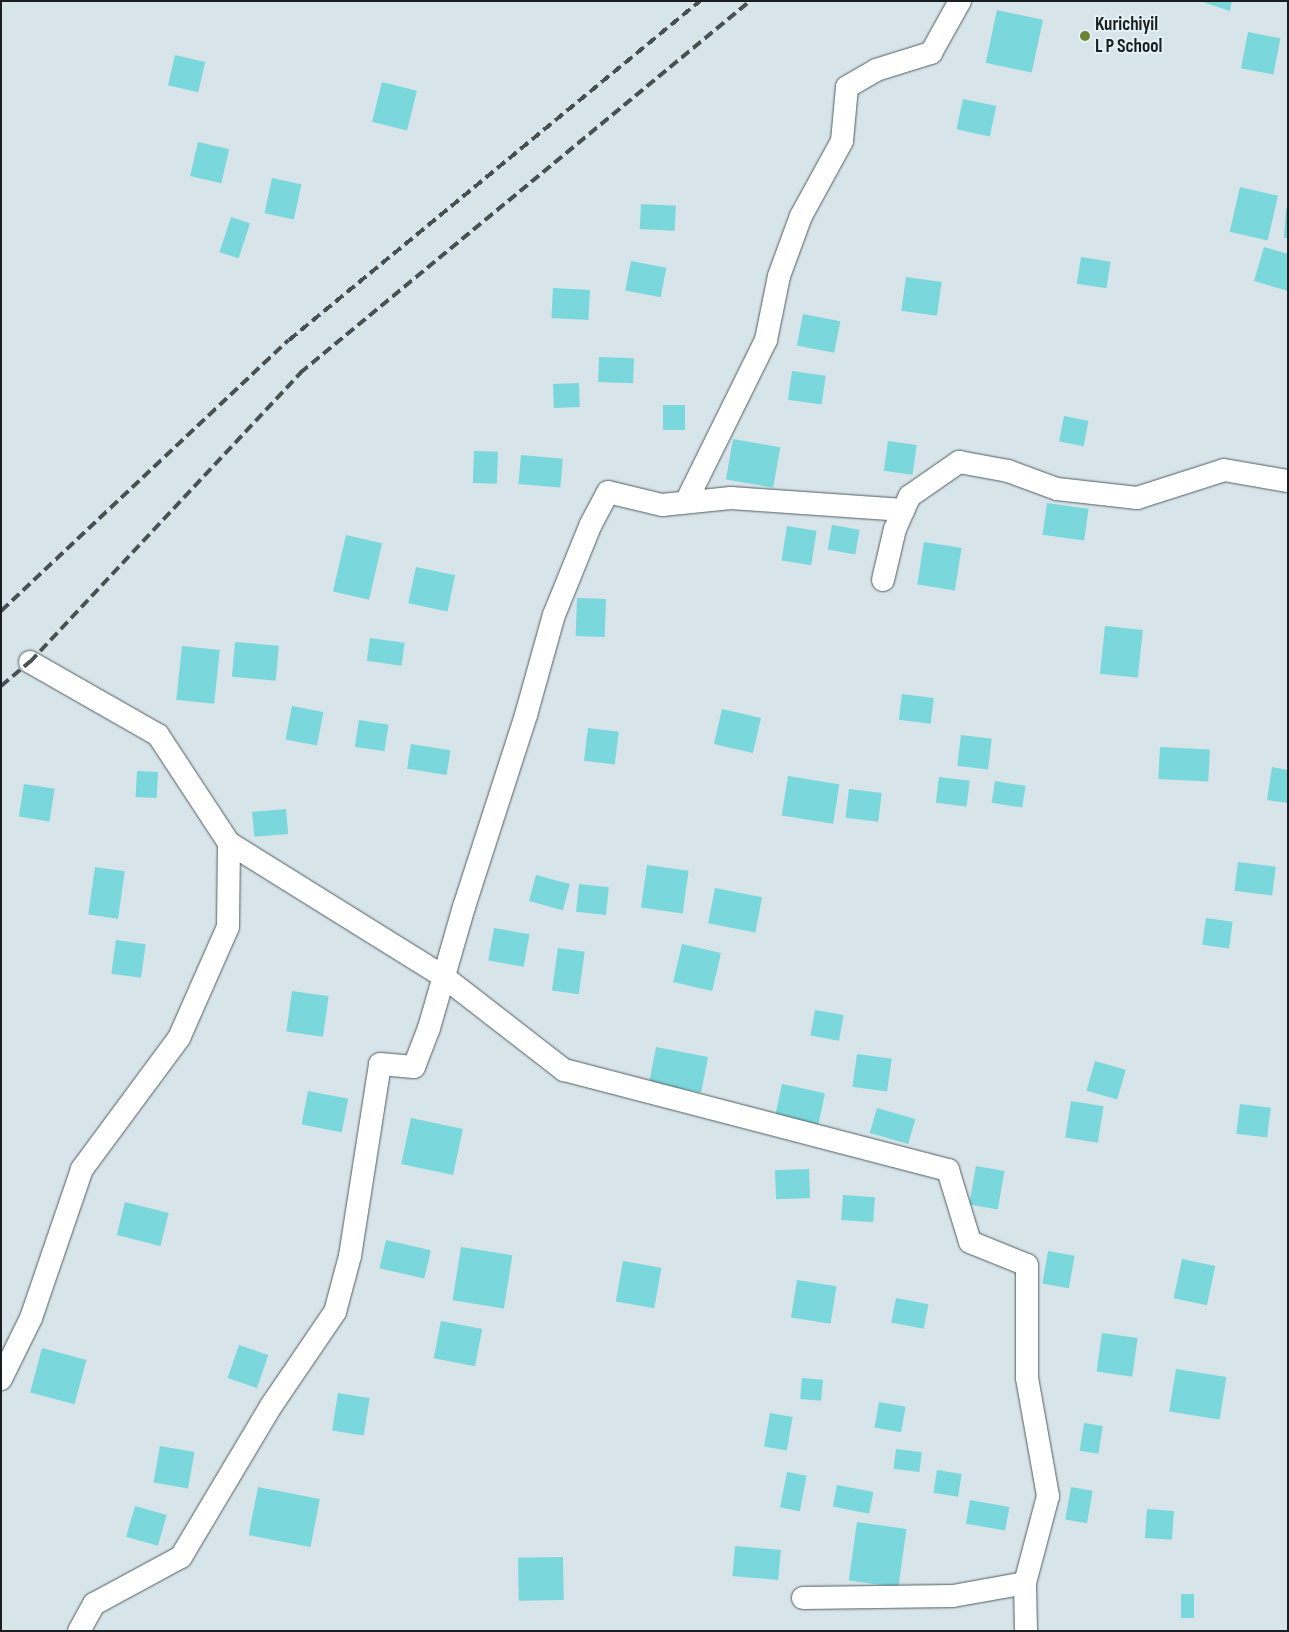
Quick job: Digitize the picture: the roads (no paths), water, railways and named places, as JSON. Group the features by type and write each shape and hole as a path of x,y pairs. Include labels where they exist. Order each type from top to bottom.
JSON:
{"street":[{"path":"686,502 766,340 779,276 801,216 842,141 847,87 876,70 931,53 960,1"},
{"path":"883,580 894,529 910,496 959,462 1008,471 1057,489 1137,498 1224,470 1288,480"},
{"path":"79,1631 94,1604 181,1557 271,1406 335,1312 350,1256 380,1064 414,1067 526,715 554,615 591,524 608,492 662,505 731,498 904,510"},
{"path":"30,662 158,735 229,843 444,977 564,1070 948,1170 970,1242 1027,1265 1027,1378 1048,1496 1024,1583 1026,1631"},
{"path":"1,1379 31,1318 82,1169 179,1038 228,927 229,843"},
{"path":"803,1598 952,1596 1024,1583"}],"railway":[{"path":"1,611 289,340 700,1"},
{"path":"1,686 30,662 300,373 750,1"}],"place":[{"name":"Kurichiyil L P School","path":"1085,36"}]}
